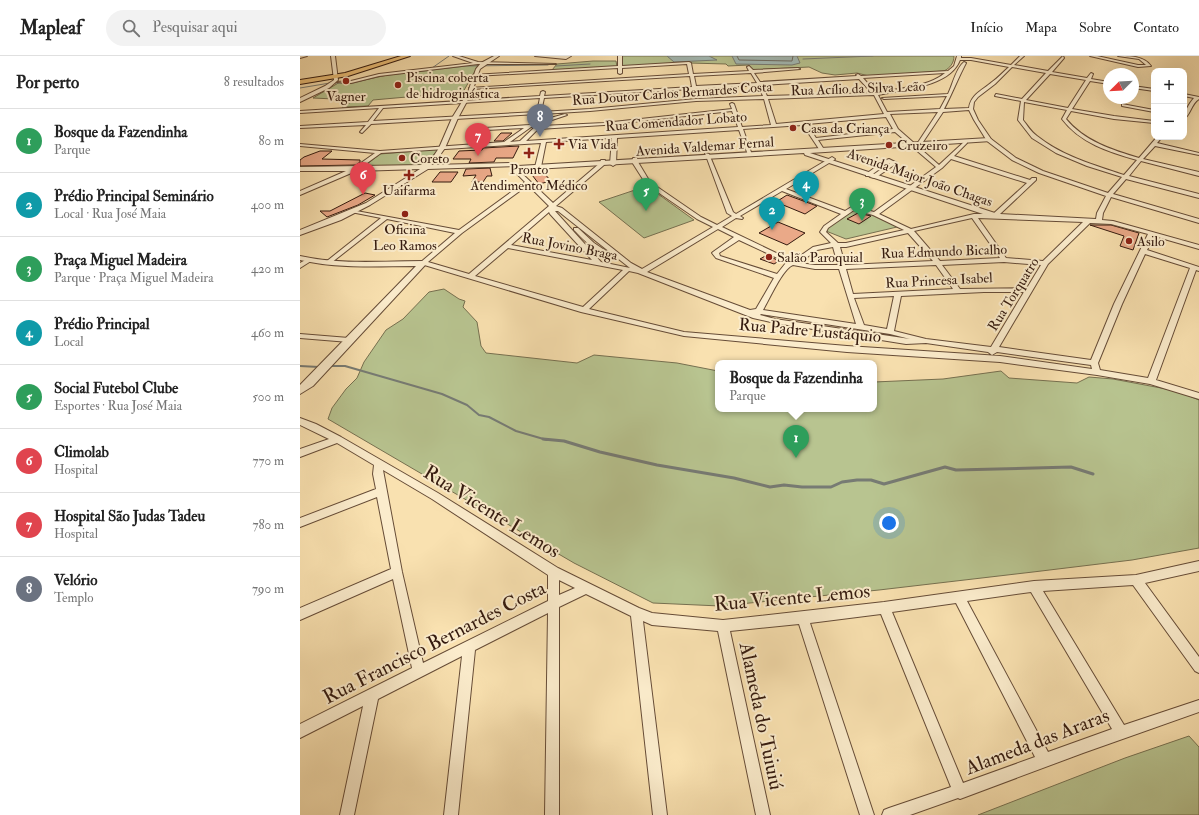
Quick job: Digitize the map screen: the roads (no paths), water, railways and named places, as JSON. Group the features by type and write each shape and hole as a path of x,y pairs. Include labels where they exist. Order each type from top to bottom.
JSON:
{"main road":[{"path":"300,82 336,82 346,76 406,56"}],"street":[{"path":"300,57 305,56"},
{"path":"333,56 336,82"},
{"path":"455,56 481,64"},
{"path":"300,233 353,211 393,189 433,161 442,148 455,118 472,88 475,75 481,64 497,56"},
{"path":"537,56 560,58 567,57"},
{"path":"620,56 620,92 625,106"},
{"path":"982,61 990,56"},
{"path":"1010,66 1018,56"},
{"path":"1022,56 994,83 976,96 972,102 971,109 989,140 1014,159 1050,176 1108,196 1199,224"},
{"path":"1092,56 1138,66 1149,66 1144,59 1120,56"},
{"path":"876,96 924,85 940,79 956,67 960,57 1103,82"},
{"path":"1063,57 1019,107 1019,117 1023,127 1038,140 1055,151 1080,161 1126,176 1199,196"},
{"path":"522,142 541,124 539,112 541,97 549,71 560,58"},
{"path":"916,145 941,111 956,82 958,74 967,59"},
{"path":"475,75 689,63 696,100"},
{"path":"300,100 336,82 351,82 379,75 481,64 554,64"},
{"path":"748,66 760,85 767,100 774,126"},
{"path":"472,88 798,69"},
{"path":"300,112 620,92 760,85 859,76 950,72 958,74"},
{"path":"984,90 982,88 1004,72"},
{"path":"1091,74 1082,93 1068,110 1064,119 1068,126 1105,148 1140,159 1199,174"},
{"path":"859,76 876,96 896,130 939,165"},
{"path":"300,103 336,82"},
{"path":"989,82 994,83"},
{"path":"1139,87 1151,89"},
{"name":"Rua Acílio da Silva Leão","path":"767,100 949,95"},
{"path":"996,95 1068,110 1118,114 1151,121"},
{"path":"1187,96 1198,98"},
{"path":"1187,112 1190,104 1198,98"},
{"name":"Rua Doutor Carlos Bernardes Costa","path":"300,127 590,110 696,100 767,100"},
{"path":"731,100 733,110 750,153"},
{"path":"1118,114 1124,104"},
{"path":"362,132 382,107"},
{"name":"Rua Comendador Lobato","path":"300,145 380,152 774,126 887,114 971,109"},
{"path":"487,129 529,126 590,110"},
{"path":"538,128 612,123 733,110"},
{"path":"1118,114 1151,110"},
{"path":"804,123 822,149"},
{"path":"506,143 529,126"},
{"path":"816,139 896,130"},
{"path":"613,162 615,136"},
{"name":"Avenida Valdemar Fernal","path":"351,170 482,168 584,164 989,140"},
{"path":"1099,220 1100,213 1108,196 1157,140"},
{"path":"538,166 544,141"},
{"path":"872,213 908,186 951,157 965,142"},
{"path":"1153,144 1199,154"},
{"name":"Avenida Valdemar Fernal","path":"768,152 793,149 803,151"},
{"name":"Avenida Major João Chagas","path":"803,151 995,216"},
{"path":"300,192 351,170 380,152"},
{"path":"708,156 730,213 738,217"},
{"path":"951,157 1031,182"},
{"name":"Rua Edmundo Bicalho","path":"635,161 652,186 699,218 795,264 815,267 842,267 1004,260 1045,263"},
{"path":"642,272 755,208 833,161"},
{"path":"471,276 508,246 602,162"},
{"path":"514,167 552,207 592,244 612,258 629,267 748,312 890,332 926,341 993,350 997,349 1096,368 1118,304 1142,251 1152,233"},
{"path":"301,170 340,173"},
{"path":"323,171 351,170"},
{"path":"314,186 340,173 351,170"},
{"path":"995,216 1041,172"},
{"path":"300,390 310,383 423,263 460,232 528,183"},
{"path":"784,190 844,213"},
{"path":"1108,196 1199,221"},
{"path":"552,207 552,213 598,264"},
{"path":"552,207 560,209 629,267"},
{"path":"861,328 850,296 836,245 823,232 844,213 853,208 872,213 909,230 938,263 957,290"},
{"path":"353,211 460,232"},
{"path":"974,216 1004,260"},
{"path":"757,313 778,277 787,265 795,264 813,249 825,246 846,245 974,216 1099,220 1152,233 1199,247"},
{"path":"328,262 386,217"},
{"path":"1076,220 1080,228"},
{"name":"Rua Torquatro","path":"990,359 993,350 1045,263 1090,220"},
{"path":"739,237 715,253 718,256 778,277"},
{"path":"576,238 592,244"},
{"name":"Rua Jovino Braga","path":"508,246 598,264 629,267"},
{"path":"1142,251 1196,268 1151,381"},
{"path":"300,258 328,262 367,264 423,263"},
{"path":"300,266 309,260"},
{"name":"Rua Padre Eustáquio","path":"423,263 584,310 684,334 848,349 1000,359 1096,368 1151,381 1199,396"},
{"path":"584,310 629,267"},
{"name":"Rua Princesa Isabel","path":"850,296 898,295 957,290 1029,290"},
{"path":"890,332 898,295"},
{"path":"757,313 776,321 906,342 926,341"},
{"path":"300,336 349,340"},
{"path":"993,350 1000,359"},
{"name":"Rua Vicente Lemos","path":"300,421 338,439 435,496 554,572 636,613 652,619 723,626 884,608 1034,586 1136,580 1199,566"},
{"path":"300,453 338,439"},
{"path":"379,464 378,474 381,491 419,671"},
{"path":"300,523 381,491"},
{"path":"300,614 397,572"},
{"path":"552,815 552,604 554,572"},
{"path":"1136,580 1199,667"},
{"path":"1034,586 1120,731"},
{"name":"Rua Francisco Bernardes Costa","path":"300,731 586,588"},
{"path":"959,597 1045,761"},
{"path":"884,608 960,792"},
{"path":"636,613 660,815"},
{"path":"802,618 867,815"},
{"name":"Alameda do Tuiuiú","path":"723,626 763,815"},
{"path":"451,815 469,647"},
{"path":"347,815 372,695"},
{"name":"Alameda das Araras","path":"889,815 960,792 1045,761 1120,731 1199,706"}],"water":[{"path":"667,56 709,56 717,60 674,62"},
{"path":"732,56 797,56 800,63 792,65 736,64"}],"waterway":[{"path":"432,68 449,56"},
{"path":"803,59 873,56"},
{"path":"556,66 590,64"},
{"path":"300,88 330,83 353,83 380,76 466,66 548,65"},
{"path":"300,366 319,367"},
{"path":"330,366 345,366 442,394 467,405 479,415 489,417 516,431 544,439"},
{"path":"544,439 564,441 600,452 657,465 734,478 770,487 784,485 802,487 831,487 842,482 857,480 871,480 884,484 945,467 956,470 1071,467 1093,474"}],"place":[{"name":"Vagner","path":"346,81"},
{"name":"Piscina coberta de hidroginástica","path":"398,85"},
{"name":"Casa da Criança","path":"793,128"},
{"name":"Velório","path":"540,137"},
{"name":"Via Vida","path":"559,144"},
{"name":"Cruzeiro","path":"889,145"},
{"name":"Pronto Atendimento Médico","path":"529,153"},
{"name":"Hospital São Judas Tadeu","path":"478,156"},
{"name":"Coreto","path":"402,158"},
{"name":"Uaifarma","path":"409,175"},
{"name":"Climolab","path":"363,195"},
{"name":"Prédio Principal","path":"806,204"},
{"name":"Social Futebol Clube","path":"646,211"},
{"name":"Oficina Leo Ramos","path":"405,214"},
{"name":"Praça Miguel Madeira","path":"862,221"},
{"name":"Prédio Principal Seminário","path":"772,230"},
{"name":"Asilo","path":"1129,241"},
{"name":"Salão Paroquial","path":"769,257"},
{"name":"Bosque da Fazendinha","path":"796,458"}]}
